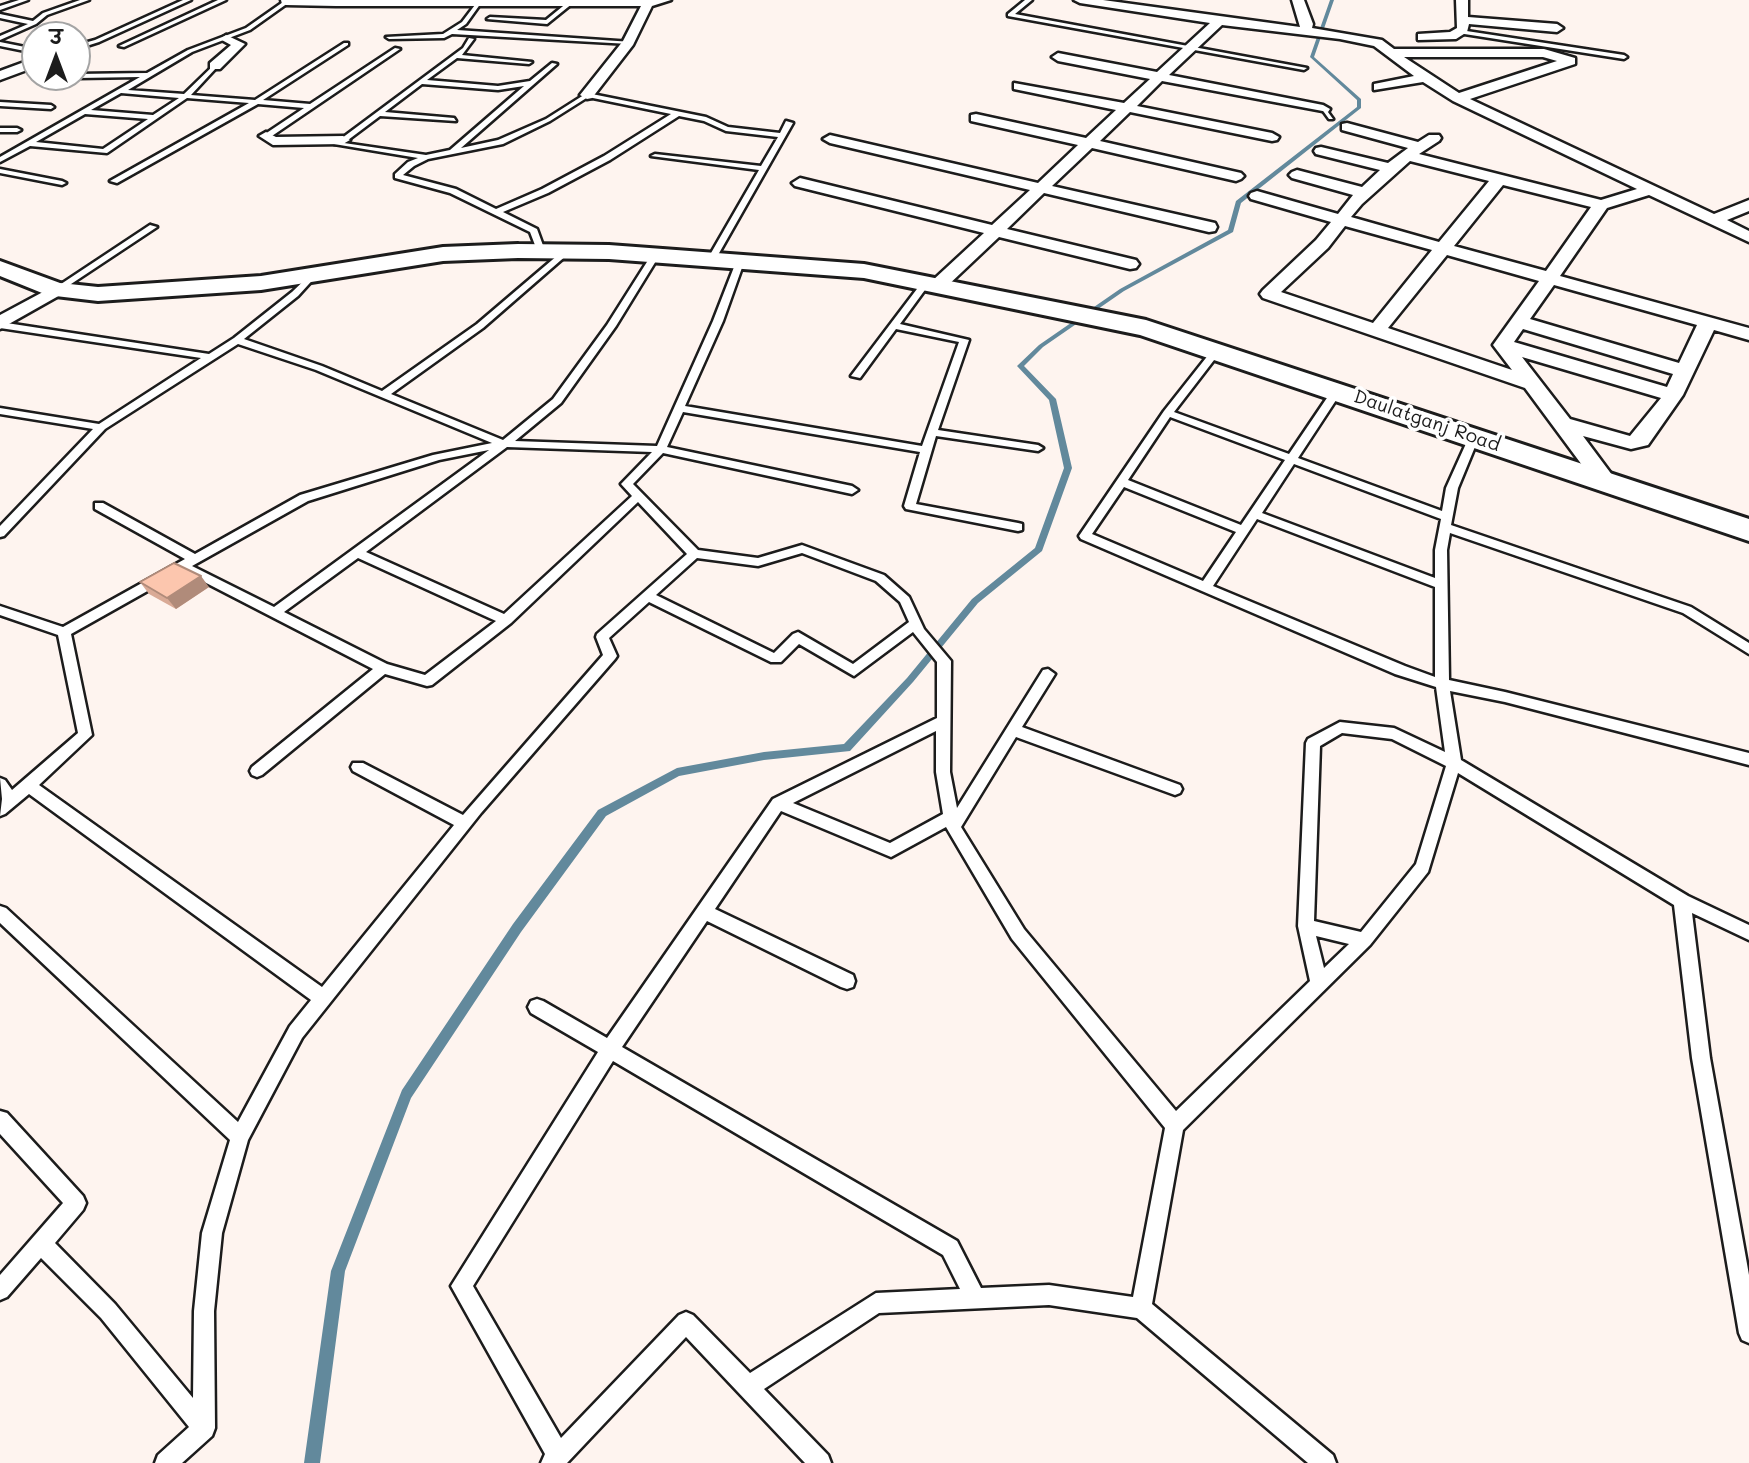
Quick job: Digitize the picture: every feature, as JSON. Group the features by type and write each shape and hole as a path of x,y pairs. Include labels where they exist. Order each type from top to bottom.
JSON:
{"street":[{"path":"287,1 478,3 665,0"},
{"path":"1080,0 1394,44 1544,53 1570,61 1458,97"},
{"path":"1152,11 1162,0"},
{"path":"1394,44 1452,36 1461,26 1462,0"},
{"path":"587,95 629,42 639,2"},
{"path":"1295,2 1308,31"},
{"path":"932,284 1042,188 1219,21"},
{"path":"1461,26 1557,28"},
{"path":"215,66 239,44 226,39"},
{"path":"1394,44 1426,78 1458,97 1749,237"},
{"path":"1058,57 1327,113"},
{"path":"0,76 21,68"},
{"path":"1379,88 1426,78"},
{"path":"1019,86 1272,137"},
{"path":"976,118 1236,176"},
{"path":"1347,127 1499,179 1601,205 1651,190"},
{"path":"266,136 273,141 343,140"},
{"path":"1434,138 1391,168 1365,192 1322,244 1269,294 1533,384"},
{"path":"830,139 1209,227"},
{"path":"1321,151 1391,168"},
{"path":"1297,175 1365,192"},
{"path":"1376,331 1499,179"},
{"path":"800,183 1130,264"},
{"path":"1257,196 1749,334"},
{"path":"1503,345 1601,205"},
{"path":"1713,220 1749,205"},
{"name":"Daulatganj Road","path":"0,268 56,290 98,294 261,283 443,254 541,251 864,271 1146,328 1749,530"},
{"path":"0,324 56,290"},
{"path":"1519,322 1684,371"},
{"path":"1563,424 1631,443 1640,440 1673,396 1708,323"},
{"path":"1503,345 1607,483"},
{"path":"1503,345 1673,396"}],"lane":[{"path":"0,8 25,0"},
{"path":"36,21 45,14 86,0"},
{"path":"91,43 188,0"},
{"path":"122,46 223,0"},
{"path":"1029,0 1010,15 1304,68"},
{"path":"0,160 190,51 248,29 287,1"},
{"path":"489,19 547,22 562,2"},
{"path":"389,37 444,36 464,23 478,3"},
{"path":"0,16 24,21"},
{"path":"1461,26 1624,57"},
{"path":"0,41 21,30"},
{"path":"452,32 629,42"},
{"path":"426,157 338,144 465,49 471,39"},
{"path":"0,41 21,47"},
{"path":"114,181 256,102 346,44"},
{"path":"266,136 397,49"},
{"path":"456,56 529,62"},
{"path":"452,152 554,64"},
{"path":"30,145 104,152 186,96 215,66"},
{"path":"91,76 148,75"},
{"path":"421,82 498,88 533,82"},
{"path":"120,91 311,106"},
{"path":"541,251 534,231 453,191 398,176 411,164 426,157 500,142 548,120 587,95 706,119 726,129 782,135"},
{"path":"0,104 51,107"},
{"path":"84,113 155,117"},
{"path":"497,212 545,191 607,158 678,113"},
{"path":"378,114 454,120"},
{"path":"711,260 789,123"},
{"path":"0,130 17,130"},
{"path":"655,156 764,168"},
{"path":"0,171 62,183"},
{"path":"56,290 153,227"},
{"path":"384,394 480,327 565,251"},
{"path":"274,613 505,444 557,401 611,326 655,256"},
{"path":"740,262 662,449 626,484 694,554 758,562 802,548 880,578 905,600 918,627 944,661 943,772 952,822 1018,934 1175,1125"},
{"path":"0,533 101,426 237,340 295,294 314,274"},
{"path":"856,376 932,284"},
{"path":"0,324 211,357"},
{"path":"896,326 964,340 926,450 910,506 1018,527"},
{"path":"237,340 319,368 505,444"},
{"path":"1216,351 1168,414 1086,536 1400,670 1442,684 1505,697 1749,759"},
{"path":"1206,587 1337,391"},
{"path":"680,408 926,450"},
{"path":"0,411 101,426"},
{"path":"1168,414 1292,459 1446,522 1688,610 1749,649"},
{"path":"932,432 1038,448"},
{"path":"1141,1308 1175,1125 1364,940 1423,867 1454,763 1442,684 1441,550 1452,488 1474,437"},
{"path":"0,610 64,632 304,498 437,457 505,444 662,449 852,490"},
{"path":"1122,482 1244,531"},
{"path":"99,506 274,613 383,668 427,681 506,620 638,496"},
{"path":"0,514 16,516"},
{"path":"1254,514 1441,585"},
{"path":"356,552 506,620"},
{"path":"166,1463 204,1429 204,1311 212,1233 240,1137 296,1032 465,822 610,656 602,637 694,554"},
{"path":"647,596 776,659 798,637 854,671 918,627"},
{"path":"0,784 5,805 85,735 64,632"},
{"path":"257,771 383,668"},
{"path":"778,803 891,850 952,822 1048,674"},
{"path":"820,1463 686,1322 556,1459 461,1286 610,1050 778,803 943,721"},
{"path":"1319,984 1306,926 1313,743 1340,727 1394,734 1454,763 1682,901 1749,933"},
{"path":"1014,730 1175,789"},
{"path":"358,767 465,822"},
{"path":"29,785 323,998"},
{"path":"1682,901 1701,1058 1749,1334"},
{"path":"704,912 848,981"},
{"path":"0,913 240,1137"},
{"path":"1306,926 1364,940"},
{"path":"537,1007 950,1248 975,1298"},
{"path":"0,1120 76,1203 0,1290"},
{"path":"41,1244 108,1311 204,1429"},
{"path":"748,1387 876,1303 1049,1295 1141,1308 1325,1463"}],"building":[{"path":"174,563 201,576 167,598 140,582"}],"waterway":[{"path":"312,1463 338,1271 406,1094 517,928 602,813 677,772 764,756 847,748 910,680 975,601 1039,549 1068,468 1052,399 1020,366 1041,346 1122,290 1231,231 1238,202 1359,107 1359,100 1312,57 1332,0"}]}
